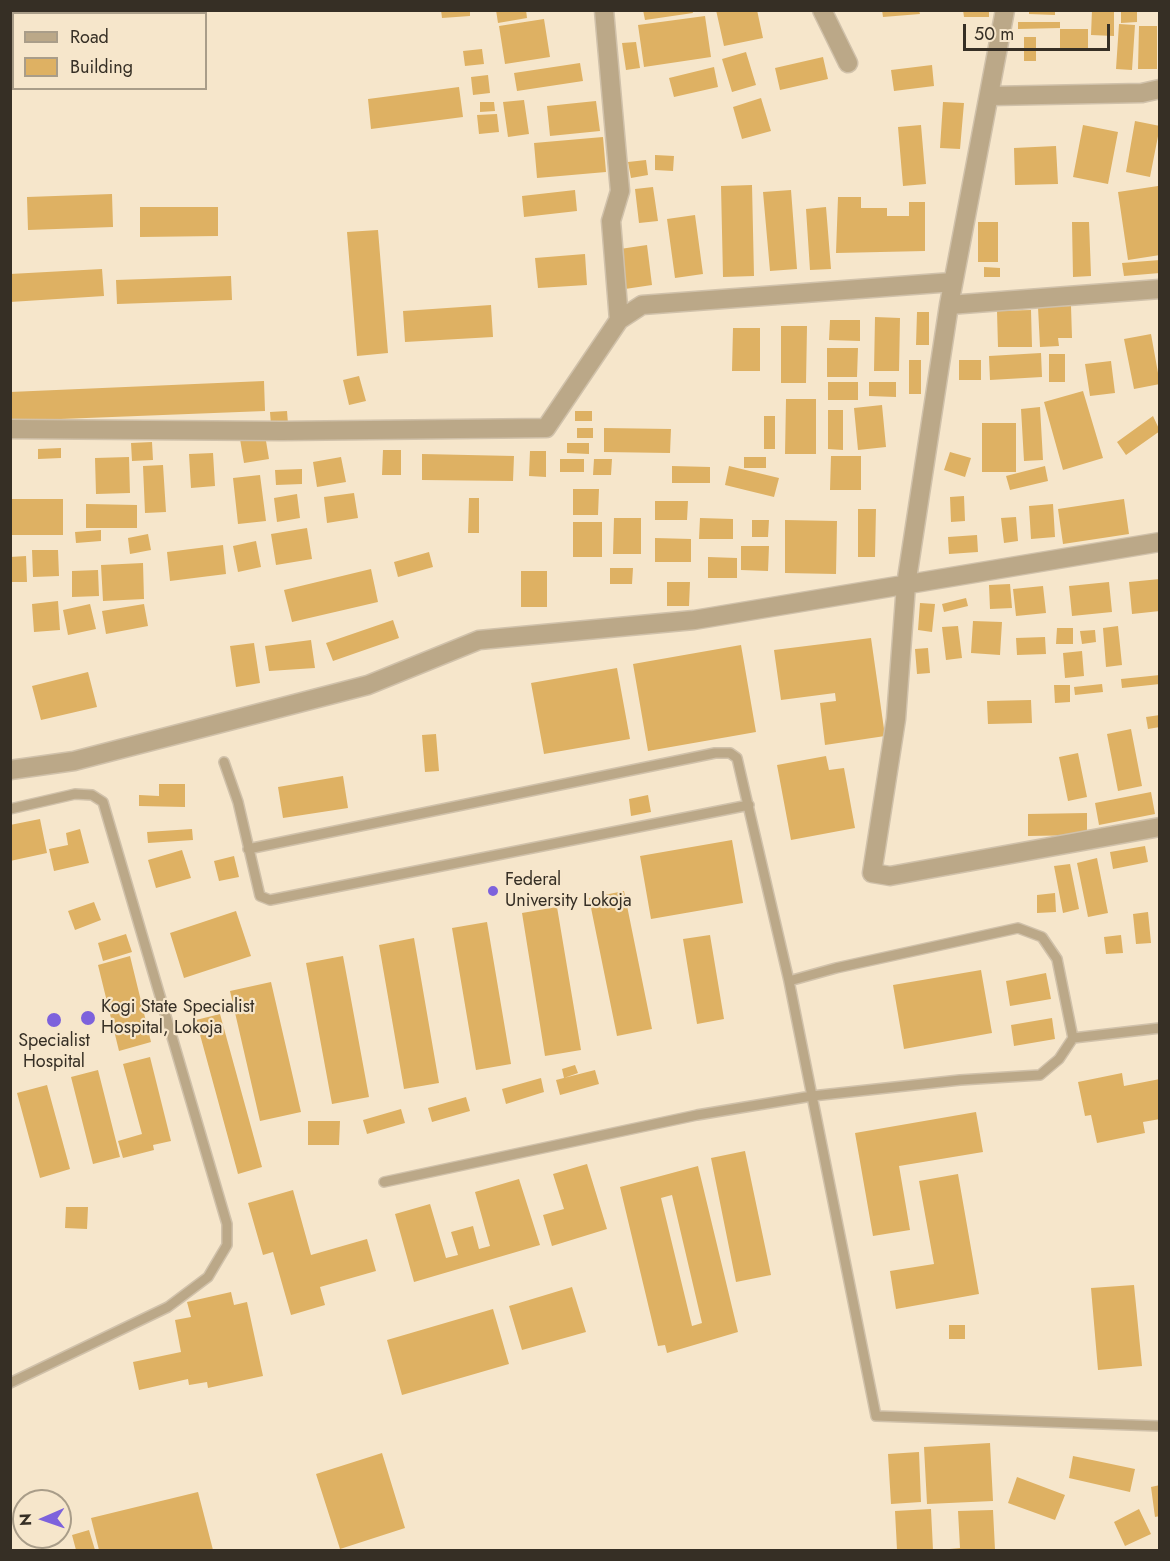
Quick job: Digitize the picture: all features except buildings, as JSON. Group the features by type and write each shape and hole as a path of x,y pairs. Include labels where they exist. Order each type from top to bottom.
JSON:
{"street":[{"path":"603,10 620,191 611,221 619,320"},
{"path":"822,10 848,63"},
{"path":"1005,10 991,96 949,305 906,585 896,719 872,873 890,876 1160,827"},
{"path":"991,96 1142,93 1160,89"},
{"path":"10,429 282,432 546,428 619,320 642,305 953,282"},
{"path":"949,305 1160,290"},
{"path":"10,770 74,761 368,685 479,640 694,620 1160,542"}],"lane":[{"path":"248,849 715,753 730,753 737,758 789,981 876,1416 1160,1426"},
{"path":"224,762 238,801 260,896 270,900 749,805"},
{"path":"10,809 75,794 92,795 103,802 227,1224 227,1245 208,1277 168,1307 10,1383"},
{"path":"384,1182 676,1119 812,1096 960,1080 1040,1075 1059,1059 1073,1038 1057,959 1042,937 1018,928 836,968 789,981"},
{"path":"1073,1038 1160,1028"}],"place":[{"name":"Federal University Lokoja","path":"493,891"},
{"name":"Kogi State Specialist Hospital, Lokoja","path":"88,1018"},
{"name":"Specialist Hospital","path":"54,1020"}]}
